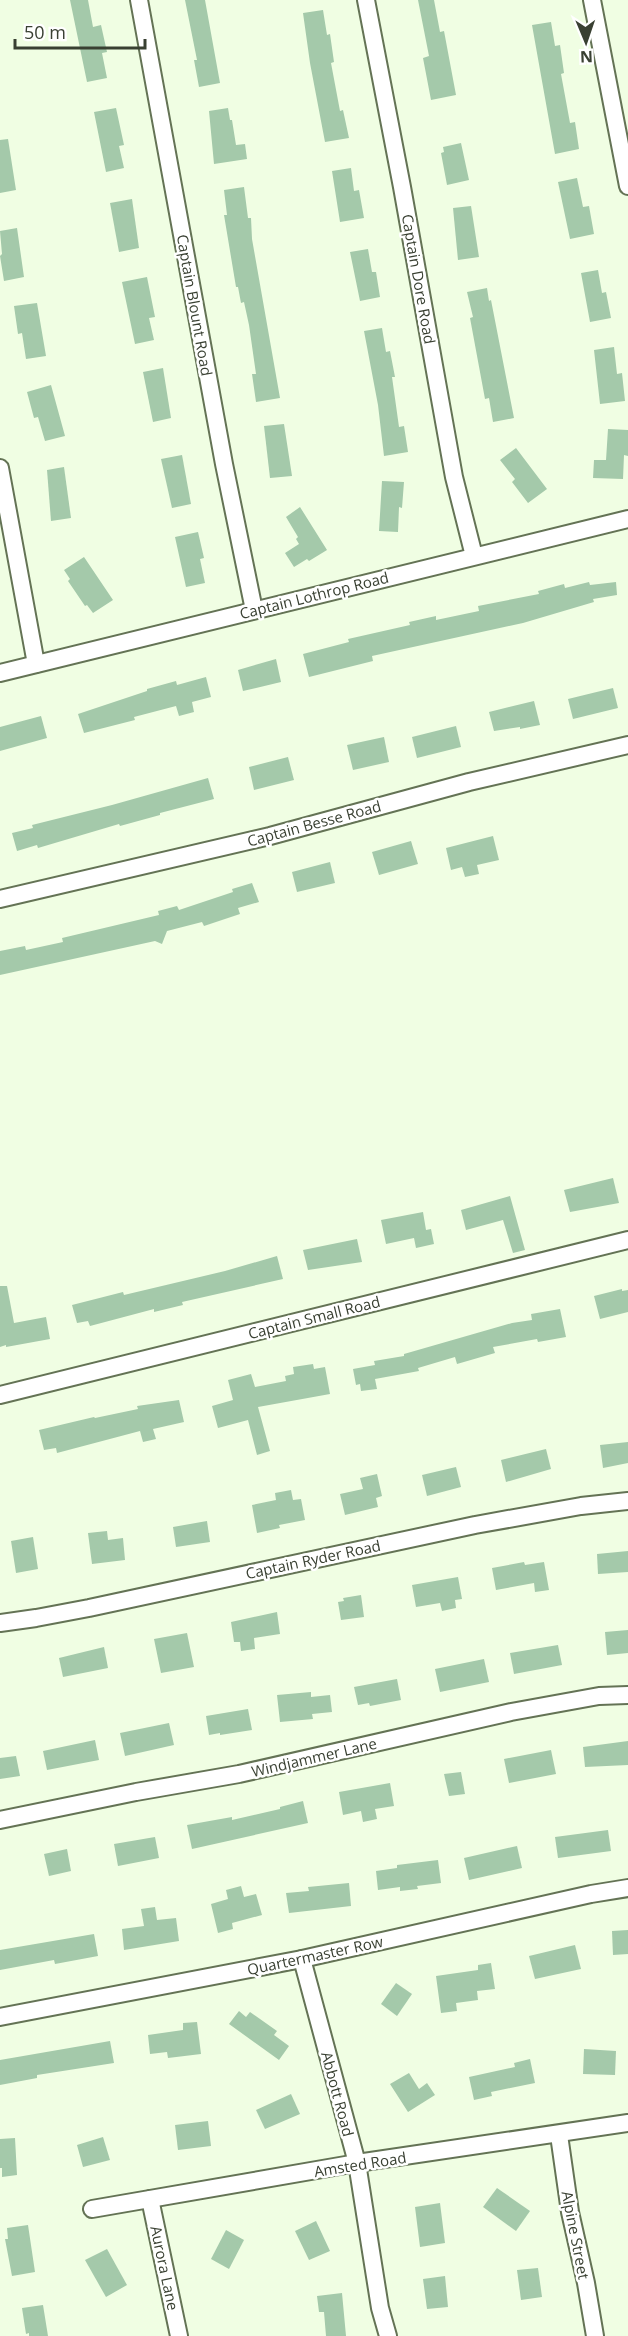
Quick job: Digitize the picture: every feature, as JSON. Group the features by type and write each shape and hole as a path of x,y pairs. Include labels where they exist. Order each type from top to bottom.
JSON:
{"street":[{"name":"Captain Blount Road","path":"139,0 224,464 254,610"},
{"name":"Captain Dore Road","path":"366,0 454,477 474,556"},
{"path":"592,0 628,186"},
{"path":"0,468 36,664"},
{"name":"Captain Lothrop Road","path":"0,673 628,519"},
{"name":"Captain Besse Road","path":"0,899 270,836 469,782 628,745"},
{"name":"Captain Small Road","path":"0,1395 628,1240"},
{"name":"Captain Ryder Road","path":"0,1623 89,1608 475,1525 581,1506 628,1501"},
{"name":"Windjammer Lane","path":"0,1820 136,1792 251,1772 511,1712 599,1696 628,1695"},
{"name":"Quartermaster Row","path":"0,2017 302,1959 591,1894 628,1888"},
{"name":"Abbott Road","path":"302,1959 357,2163 380,2308 388,2336"},
{"name":"Amsted Road","path":"92,2209 357,2163 628,2123"},
{"name":"Alpine Street","path":"559,2134 570,2212 595,2336"},
{"name":"Aurora Lane","path":"150,2199 180,2336"}],"building":[{"path":"70,0 88,0 93,27 101,25 107,52 102,53 107,78 87,82"},
{"path":"185,0 205,0 220,83 199,87 194,60 197,60"},
{"path":"418,0 434,0 440,32 444,31 456,95 431,100 423,58 429,56"},
{"path":"323,10 327,35 330,34 334,62 331,63 340,111 343,110 349,138 325,142 303,13"},
{"path":"551,22 555,46 560,45 564,73 561,74 570,123 575,122 579,149 555,154 532,25"},
{"path":"116,108 124,145 119,146 124,168 106,172 94,112"},
{"path":"228,108 236,145 245,144 247,159 214,164 209,111"},
{"path":"8,139 16,190 0,193 0,140"},
{"path":"461,143 469,180 447,185 441,153 444,152 443,147"},
{"path":"351,168 354,191 359,190 364,218 340,222 332,171"},
{"path":"577,178 583,207 589,206 594,234 570,239 558,182"},
{"path":"244,187 280,398 256,402 252,374 256,374 249,325 244,302 241,303 238,287 236,287 224,215 227,215 224,190"},
{"path":"132,199 139,248 119,252 110,203"},
{"path":"471,206 479,257 458,260 453,208"},
{"path":"17,228 24,277 4,281 0,256 2,254 0,231"},
{"path":"368,249 372,272 376,272 380,297 360,301 350,252"},
{"path":"598,270 602,293 606,292 611,318 590,322 581,273"},
{"path":"147,277 155,317 149,318 154,340 135,344 122,282"},
{"path":"487,288 514,418 493,422 489,398 485,399 467,292"},
{"path":"37,303 46,356 26,359 22,333 18,334 14,306"},
{"path":"382,328 386,352 390,351 395,377 392,377 399,427 404,426 408,452 384,456 378,405 364,331"},
{"path":"614,347 617,374 622,373 625,401 600,404 594,350"},
{"path":"163,368 171,418 153,422 143,372"},
{"path":"51,385 65,436 45,441 38,417 34,418 27,392"},
{"path":"284,424 292,476 270,478 264,426"},
{"path":"608,429 628,430 628,456 624,455 623,479 593,478 594,460 606,460"},
{"path":"516,448 547,489 528,503 512,482 515,479 500,460"},
{"path":"182,455 191,504 172,508 161,459"},
{"path":"64,467 71,518 51,521 47,470"},
{"path":"382,481 404,482 402,508 399,507 398,532 379,531"},
{"path":"300,507 327,550 294,567 285,553 299,544 296,539 298,537 286,517"},
{"path":"198,532 204,558 200,559 205,583 186,587 175,537"},
{"path":"84,557 113,600 93,613 87,605 85,606 68,581 70,579 64,570"},
{"path":"589,582 590,585 616,582 617,595 593,599 594,602 523,623 372,656 373,661 309,677 303,654 349,642 348,639 410,625 409,622 436,616 436,620 479,611 478,606 539,594 538,591 564,584 565,588"},
{"path":"276,659 281,682 243,691 238,670"},
{"path":"206,677 211,697 192,702 194,712 179,716 176,706 134,717 135,720 84,733 78,714 147,691 147,689 176,681 177,685"},
{"path":"613,688 618,708 573,719 568,699"},
{"path":"534,701 540,725 494,731 489,712"},
{"path":"41,716 47,738 0,751 0,727"},
{"path":"456,726 461,747 417,758 412,737"},
{"path":"384,737 389,762 353,770 347,745"},
{"path":"288,757 294,780 254,790 249,767"},
{"path":"208,778 214,799 38,848 37,845 17,851 12,833 33,828 32,825"},
{"path":"493,836 499,860 477,865 479,874 465,877 462,867 451,870 446,848"},
{"path":"411,841 418,864 379,875 372,852"},
{"path":"330,862 335,883 297,892 292,872"},
{"path":"252,883 259,902 238,908 240,914 204,926 202,922 167,931 162,944 155,941 0,975 0,951 25,946 26,950 63,942 62,938 159,915 158,911 177,906 179,910 233,892 232,889"},
{"path":"613,1178 619,1203 570,1212 564,1190"},
{"path":"510,1196 525,1250 513,1253 503,1220 466,1230 461,1210"},
{"path":"423,1212 426,1230 431,1229 434,1244 416,1248 414,1238 386,1244 381,1220"},
{"path":"357,1239 362,1262 308,1270 303,1250"},
{"path":"277,1256 283,1279 90,1326 88,1321 77,1323 72,1305 225,1271"},
{"path":"0,1286 7,1286 14,1323 46,1317 50,1339 0,1347"},
{"path":"622,1289 622,1291 628,1290 628,1312 600,1319 594,1296"},
{"path":"560,1309 566,1337 538,1342 537,1339 493,1347 495,1353 457,1364 455,1357 418,1368 419,1371 375,1379 377,1389 361,1391 360,1384 356,1385 353,1369 375,1365 374,1361 404,1356 404,1354 512,1323 532,1320 531,1314"},
{"path":"313,1364 314,1369 325,1367 330,1394 258,1407 270,1451 257,1455 248,1420 218,1428 212,1406 233,1400 228,1380 251,1374 255,1387 286,1381 285,1376 294,1374 293,1367"},
{"path":"179,1400 184,1422 153,1429 156,1439 143,1442 140,1431 57,1453 56,1448 44,1450 39,1430 138,1409 137,1406"},
{"path":"628,1442 628,1463 603,1468 600,1445"},
{"path":"546,1449 551,1469 506,1482 501,1460"},
{"path":"456,1467 461,1487 427,1496 422,1475"},
{"path":"377,1474 382,1496 376,1498 378,1507 345,1515 340,1494 363,1489 360,1478"},
{"path":"291,1490 293,1500 301,1499 305,1520 279,1525 280,1528 257,1533 252,1505 276,1500 275,1493"},
{"path":"207,1521 210,1542 176,1547 173,1527"},
{"path":"107,1531 108,1540 123,1538 125,1560 92,1564 88,1533"},
{"path":"33,1537 38,1569 16,1573 11,1541"},
{"path":"628,1551 628,1572 598,1574 597,1554"},
{"path":"524,1562 525,1565 544,1562 549,1590 535,1592 534,1583 496,1590 492,1568"},
{"path":"458,1577 462,1599 455,1600 456,1608 442,1611 440,1603 416,1607 412,1585"},
{"path":"361,1595 364,1617 341,1620 338,1602 344,1601 343,1598"},
{"path":"277,1612 280,1634 254,1638 255,1649 241,1651 240,1642 234,1642 231,1622"},
{"path":"628,1630 628,1653 607,1655 605,1632"},
{"path":"187,1633 194,1667 161,1673 154,1639"},
{"path":"558,1645 562,1665 514,1674 510,1653"},
{"path":"104,1647 108,1668 63,1677 59,1658"},
{"path":"484,1659 489,1682 440,1692 435,1669"},
{"path":"397,1679 401,1700 370,1706 369,1703 358,1705 354,1687"},
{"path":"311,1692 311,1697 330,1695 332,1712 312,1714 313,1719 280,1722 277,1695"},
{"path":"248,1709 252,1730 209,1735 206,1716"},
{"path":"169,1723 174,1745 125,1756 120,1733"},
{"path":"95,1740 99,1760 47,1770 43,1751"},
{"path":"628,1741 628,1765 585,1767 583,1747"},
{"path":"551,1750 556,1774 509,1783 504,1759"},
{"path":"16,1756 20,1776 0,1779 0,1758"},
{"path":"461,1772 465,1794 449,1796 444,1774"},
{"path":"390,1783 394,1806 375,1809 377,1819 363,1822 361,1811 343,1815 339,1792"},
{"path":"303,1801 308,1823 192,1849 187,1825 232,1817 232,1820"},
{"path":"608,1830 611,1851 558,1858 555,1837"},
{"path":"155,1837 159,1858 118,1866 114,1844"},
{"path":"517,1846 522,1868 469,1880 464,1858"},
{"path":"67,1849 71,1871 49,1876 44,1854"},
{"path":"438,1860 441,1883 400,1891 400,1887 378,1890 376,1871 397,1868 397,1865"},
{"path":"349,1883 351,1906 289,1913 286,1893 309,1891 308,1887"},
{"path":"241,1886 244,1897 256,1894 262,1915 232,1923 233,1929 218,1933 211,1904 228,1899 226,1890"},
{"path":"155,1907 157,1920 176,1918 179,1941 124,1950 122,1929 144,1926 141,1909"},
{"path":"628,1930 628,1954 613,1955 612,1931"},
{"path":"94,1934 98,1956 55,1964 54,1960 0,1970 0,1950"},
{"path":"575,1945 581,1969 535,1979 529,1956"},
{"path":"491,1963 495,1989 477,1991 478,2000 456,2003 457,2011 441,2013 436,1976 478,1970 478,1965"},
{"path":"396,1983 412,1994 397,2016 381,2004"},
{"path":"239,2011 246,2017 250,2012 277,2031 274,2035 289,2046 279,2060 229,2024"},
{"path":"197,2022 201,2054 168,2058 167,2052 150,2054 148,2035 183,2030 183,2023"},
{"path":"110,2041 114,2063 37,2075 37,2078 0,2085 0,2060"},
{"path":"584,2049 616,2051 615,2075 583,2074"},
{"path":"530,2059 535,2083 491,2092 492,2096 474,2100 469,2077 515,2067 514,2063"},
{"path":"409,2073 419,2089 427,2083 435,2095 408,2112 390,2084"},
{"path":"291,2094 300,2114 265,2129 256,2110"},
{"path":"208,2121 211,2146 178,2150 175,2125"},
{"path":"103,2137 110,2160 83,2167 77,2145"},
{"path":"15,2138 17,2175 2,2177 0,2139"},
{"path":"497,2188 530,2211 516,2231 483,2207"},
{"path":"440,2203 445,2243 420,2247 415,2207"},
{"path":"316,2221 330,2251 309,2260 295,2231"},
{"path":"28,2225 35,2272 12,2276 5,2239 8,2239 7,2228"},
{"path":"226,2230 244,2240 229,2269 211,2259"},
{"path":"107,2249 127,2285 106,2297 85,2260"},
{"path":"538,2268 542,2297 521,2300 517,2270"},
{"path":"445,2276 448,2307 427,2309 423,2279"},
{"path":"342,2293 346,2336 326,2336 324,2312 319,2312 317,2296"},
{"path":"43,2305 48,2336 29,2336 29,2333 26,2334 22,2308"}]}
